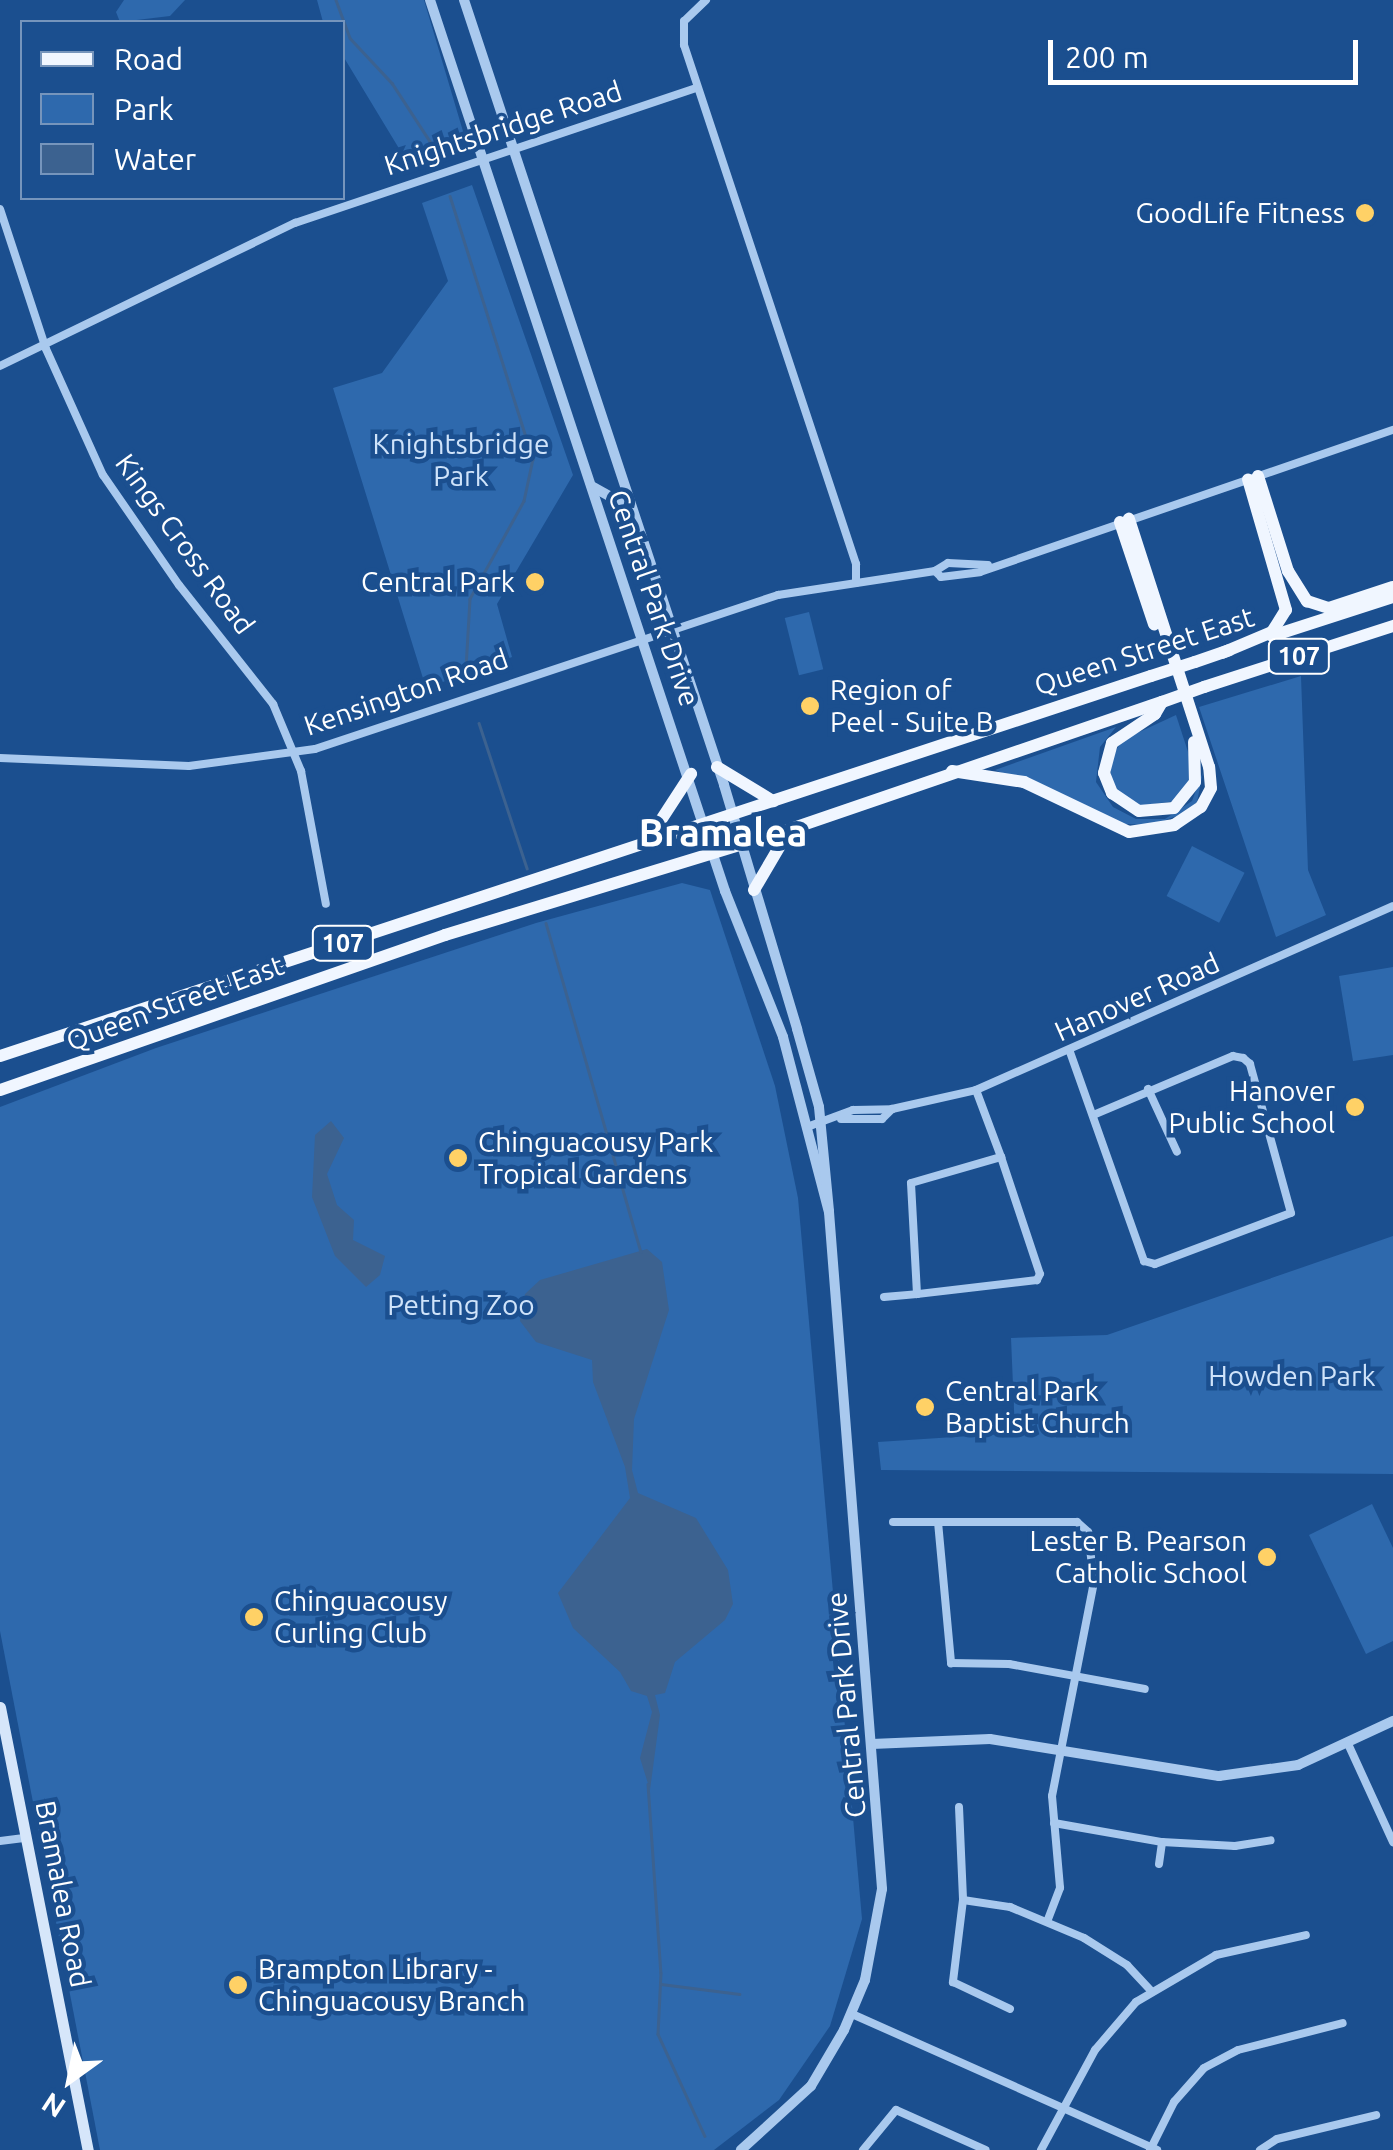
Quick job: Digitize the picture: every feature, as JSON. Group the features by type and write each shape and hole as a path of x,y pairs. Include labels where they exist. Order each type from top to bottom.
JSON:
{"main road":[{"path":"1253,477 1288,571 1307,601 1330,608 1393,587"},
{"path":"1222,653 1272,632 1286,610 1253,477"},
{"path":"1125,520 1198,758 1186,798 1167,811 1149,813 1116,797 1104,768 1118,735 1155,714 1162,702"},
{"path":"949,770 1024,782 1130,832 1174,825 1201,807 1210,788 1209,767 1125,520"},
{"name":"Queen Street East","path":"0,1056 1393,596"},
{"name":"Queen Street East","path":"0,1090 458,930 740,845 949,770 1393,626"},
{"path":"716,767 773,801"},
{"path":"648,840 691,774"},
{"path":"754,890 791,826"},
{"name":"Bramalea Road","path":"0,1707 88,2150"}],"street":[{"name":"Central Park Drive","path":"430,0 691,774 714,853 783,1037 829,1212"},
{"name":"Central Park Drive","path":"464,0 732,817 822,1124 882,1889 852,2014 811,2086 741,2150"},
{"path":"706,0 688,14 682,32 697,88 856,564 856,583"},
{"name":"Knightsbridge Road","path":"0,366 46,349 295,223 697,88"},
{"name":"Kings Cross Road","path":"0,209 46,349 104,475 179,586 258,680 294,753 326,904"},
{"name":"Kensington Road","path":"0,758 188,766 294,753 778,595 935,571 961,574 1393,430"},
{"path":"592,486 631,508"},
{"name":"Hanover Road","path":"807,1127 841,1118 882,1119 892,1109 976,1090 1070,1052 1393,906"},
{"path":"1070,1052 1144,1261 1156,1264 1291,1213 1243,1058 1233,1056 1093,1114"},
{"path":"1148,1089 1177,1152"},
{"path":"884,1297 1037,1280 1001,1157 976,1090"},
{"path":"917,1294 911,1182 1001,1157"},
{"path":"893,1522 1084,1525 1094,1582 1059,1750 1054,1823 1060,1888 1047,1922"},
{"path":"938,1522 952,1663 1075,1675 1145,1689"},
{"path":"872,1744 990,1738 1219,1776 1298,1765 1348,1746 1393,1722"},
{"path":"1348,1746 1393,1842"},
{"path":"959,1807 963,1900 953,1982 1010,2009"},
{"path":"1054,1823 1162,1842 1235,1846 1271,1840"},
{"path":"0,1842 26,1838"},
{"path":"1159,1864 1162,1842"},
{"path":"963,1900 1010,1907 1106,1949 1150,1990"},
{"path":"1042,2150 1095,2050 1150,1990 1216,1956 1306,1935"},
{"path":"852,2014 1153,2149 1174,2102 1204,2068 1238,2050 1343,2024"},
{"path":"864,2150 896,2110 986,2150"},
{"path":"1260,2150 1277,2139 1376,2115"}],"green space":[{"path":"124,0 185,0 170,16 119,20 116,12"},
{"path":"317,0 424,0 465,138 406,160 345,59 345,20 322,20"},
{"name":"Knightsbridge Park","path":"472,185 573,475 497,604 512,657 426,688 333,388 382,373 448,281 422,203"},
{"path":"809,612 823,669 799,675 785,618"},
{"path":"1301,676 1308,870 1326,915 1276,937 1199,707"},
{"path":"1176,715 1192,764 1190,784 1176,801 1137,806 1121,797 1111,778 1111,759 1122,740"},
{"path":"1116,727 1100,747 1096,782 1113,807 1136,819 1165,819 1192,801 1203,772 1197,802 1185,813 1152,825 1124,824 995,770"},
{"path":"1192,846 1245,873 1219,923 1167,896"},
{"name":"Petting Zoo","path":"682,883 710,890 775,1086 798,1198 862,1919 830,2026 779,2100 714,2150 100,2150 0,1631 0,1107 156,1048 536,923"},
{"path":"1393,967 1393,1055 1353,1061 1339,976"},
{"name":"Howden Park","path":"1393,1236 1393,1474 881,1470 878,1442 1015,1433 1011,1338 1107,1335"},
{"path":"1372,1504 1393,1548 1393,1641 1366,1654 1309,1535"}],"water":[{"path":"331,1121 344,1138 327,1174 337,1205 354,1220 353,1240 385,1256 380,1275 366,1287 335,1256 312,1197 315,1135"},
{"path":"647,1249 662,1262 669,1310 634,1419 632,1470 638,1493 696,1518 728,1570 733,1604 725,1620 675,1662 665,1693 655,1695 660,1715 650,1790 640,1758 652,1712 647,1696 631,1691 620,1672 573,1628 558,1593 630,1498 625,1467 593,1382 592,1360 536,1342 520,1321 525,1294 540,1280"}],"waterway":[{"path":"336,0 343,20"},
{"path":"345,24 350,38 392,83 433,146"},
{"path":"450,196 533,459 524,501 470,599 466,669"},
{"path":"479,723 527,868"},
{"path":"546,923 641,1252"},
{"path":"648,1784 661,1973 658,2034 705,2136"},
{"path":"661,1984 739,1994"}],"place":[{"name":"GoodLife Fitness","path":"1365,213"},
{"name":"Central Park","path":"535,582"},
{"name":"Region of Peel - Suite B","path":"810,706"},
{"name":"Hanover Public School","path":"1355,1107"},
{"name":"Chinguacousy Park Tropical Gardens","path":"458,1158"},
{"name":"Central Park Baptist Church","path":"925,1407"},
{"name":"Lester B. Pearson Catholic School","path":"1267,1557"},
{"name":"Chinguacousy Curling Club","path":"254,1617"},
{"name":"Brampton Library - Chinguacousy Branch","path":"238,1985"}],"district":[{"name":"Bramalea","path":"723,833"}]}
